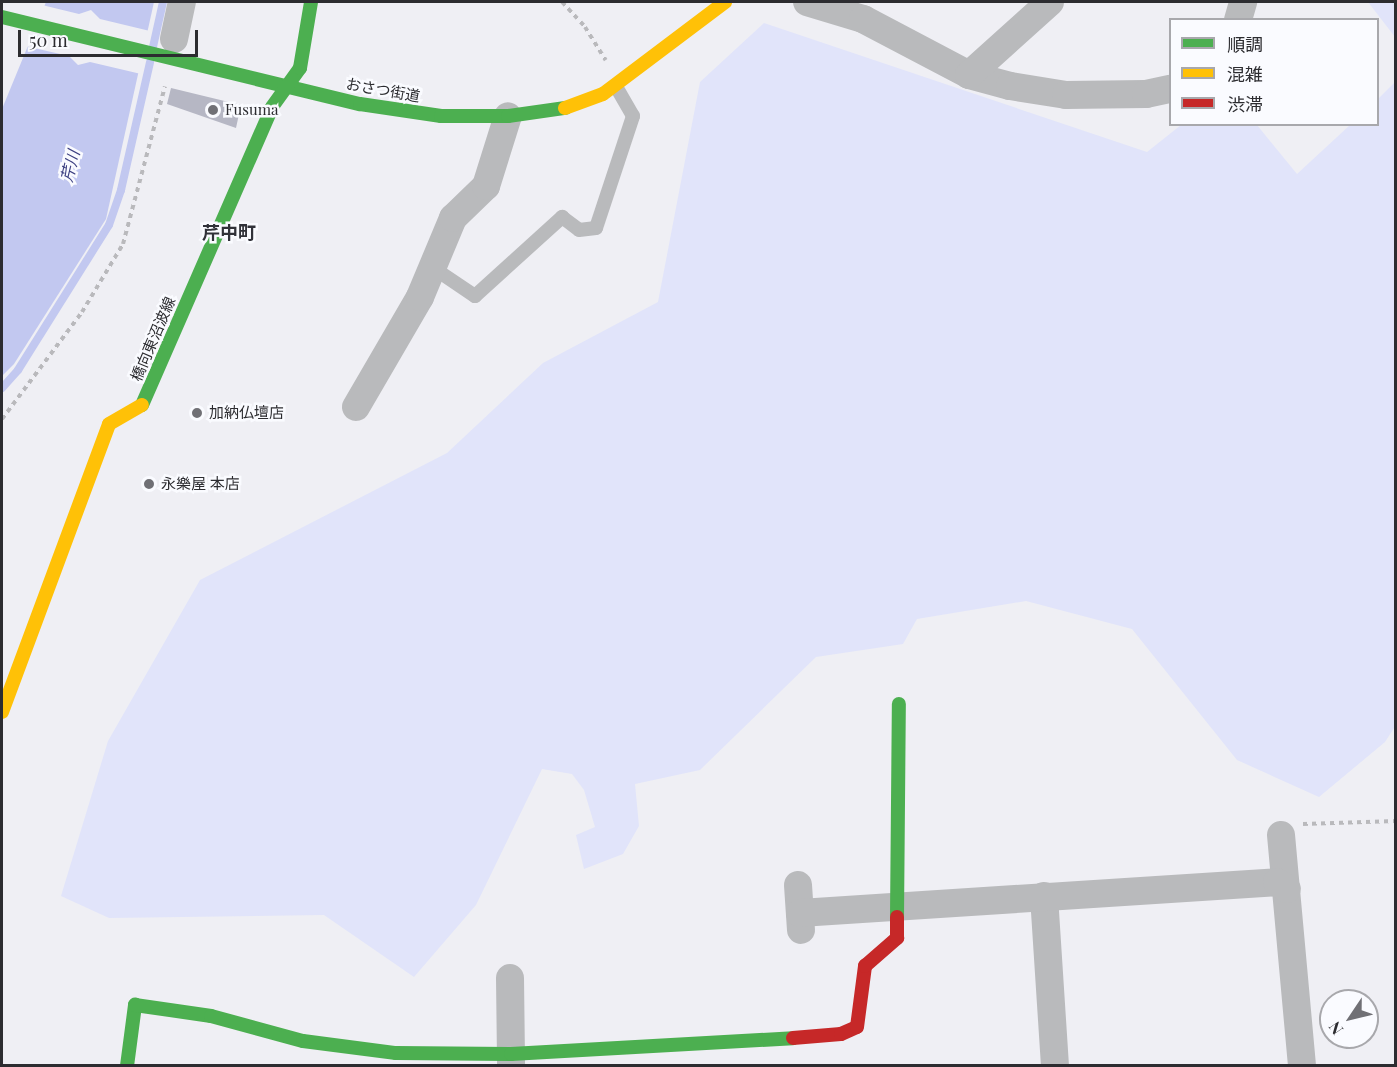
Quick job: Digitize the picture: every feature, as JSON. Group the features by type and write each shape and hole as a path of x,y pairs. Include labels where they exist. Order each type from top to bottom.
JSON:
{"street":[{"path":"168,48 182,2"},
{"name":"橋向東沼波線","path":"2,712 109,424 143,404 272,107 288,89 300,68 311,2"},
{"name":"おさつ街道","path":"6,18 168,48 288,89 441,116 508,116 553,112 616,86 725,2"},
{"path":"807,2 873,10 969,75 1066,95 1146,94 1169,89"},
{"path":"969,75 1050,2"},
{"path":"1239,18 1243,2"},
{"path":"356,407 420,297 453,218 486,186 508,116"},
{"path":"127,1065 135,1005 211,1016 303,1041 396,1053 511,1060 841,1034 857,1027 864,966 897,938 899,704"},
{"path":"1281,836 1302,1065"},
{"path":"798,885 800,922 897,908 1044,896 1277,882 1287,889"},
{"path":"1044,896 1055,1065"},
{"path":"510,978 511,1060"}],"lane":[{"path":"432,267 475,296 562,217 579,230 596,228 633,116 616,86"}],"path":[{"path":"562,2 585,27 608,64"},
{"path":"2,419 82,312 123,244 167,80"},
{"path":"1281,836 1291,825 1395,821"}],"shaded area":[{"path":"1368,2 1395,2 1395,37"},
{"path":"764,23 1147,152 1180,126 1258,126 1297,174 1349,126 1379,126 1379,98 1395,82 1396,725 1385,742 1319,797 1237,760 1132,629 1026,601 917,619 903,644 816,657 700,770 635,784 639,826 623,854 584,869 576,835 595,827 584,790 572,774 542,769 476,905 414,977 324,915 109,918 61,896 108,741 200,580 447,453 543,363 658,302 700,82"}],"water":[{"name":"芹川","path":"46,2 154,2 106,219 14,364 2,376 2,109"}],"pier":[{"path":"42,5 79,14 91,10 100,19 150,31 141,74 90,62 78,65 69,56 25,46"}],"building":[{"name":"Fusuma","path":"171,88 241,105 236,128 167,104"}],"waterway":[{"path":"153,47 163,2"},
{"path":"2,388 18,370 109,225 121,190 150,62"}],"traffic: fast":[{"path":"142,405 272,107 300,68 311,2"},
{"path":"2,17 360,104 441,116 508,116 565,108"},
{"path":"897,917 899,704"},
{"path":"127,1066 135,1005 211,1016 303,1041 396,1053 511,1054 793,1038"}],"traffic: slow":[{"path":"565,108 603,94 725,2"},
{"path":"2,712 109,424 142,405"}],"traffic: jam":[{"path":"793,1038 841,1034 857,1027 865,966 897,938 897,917"}],"place":[{"name":"Fusuma","path":"213,110"},
{"name":"加納仏壇店","path":"197,413"},
{"name":"永樂屋 本店","path":"149,484"}],"district":[{"name":"芹中町","path":"229,232"}]}
